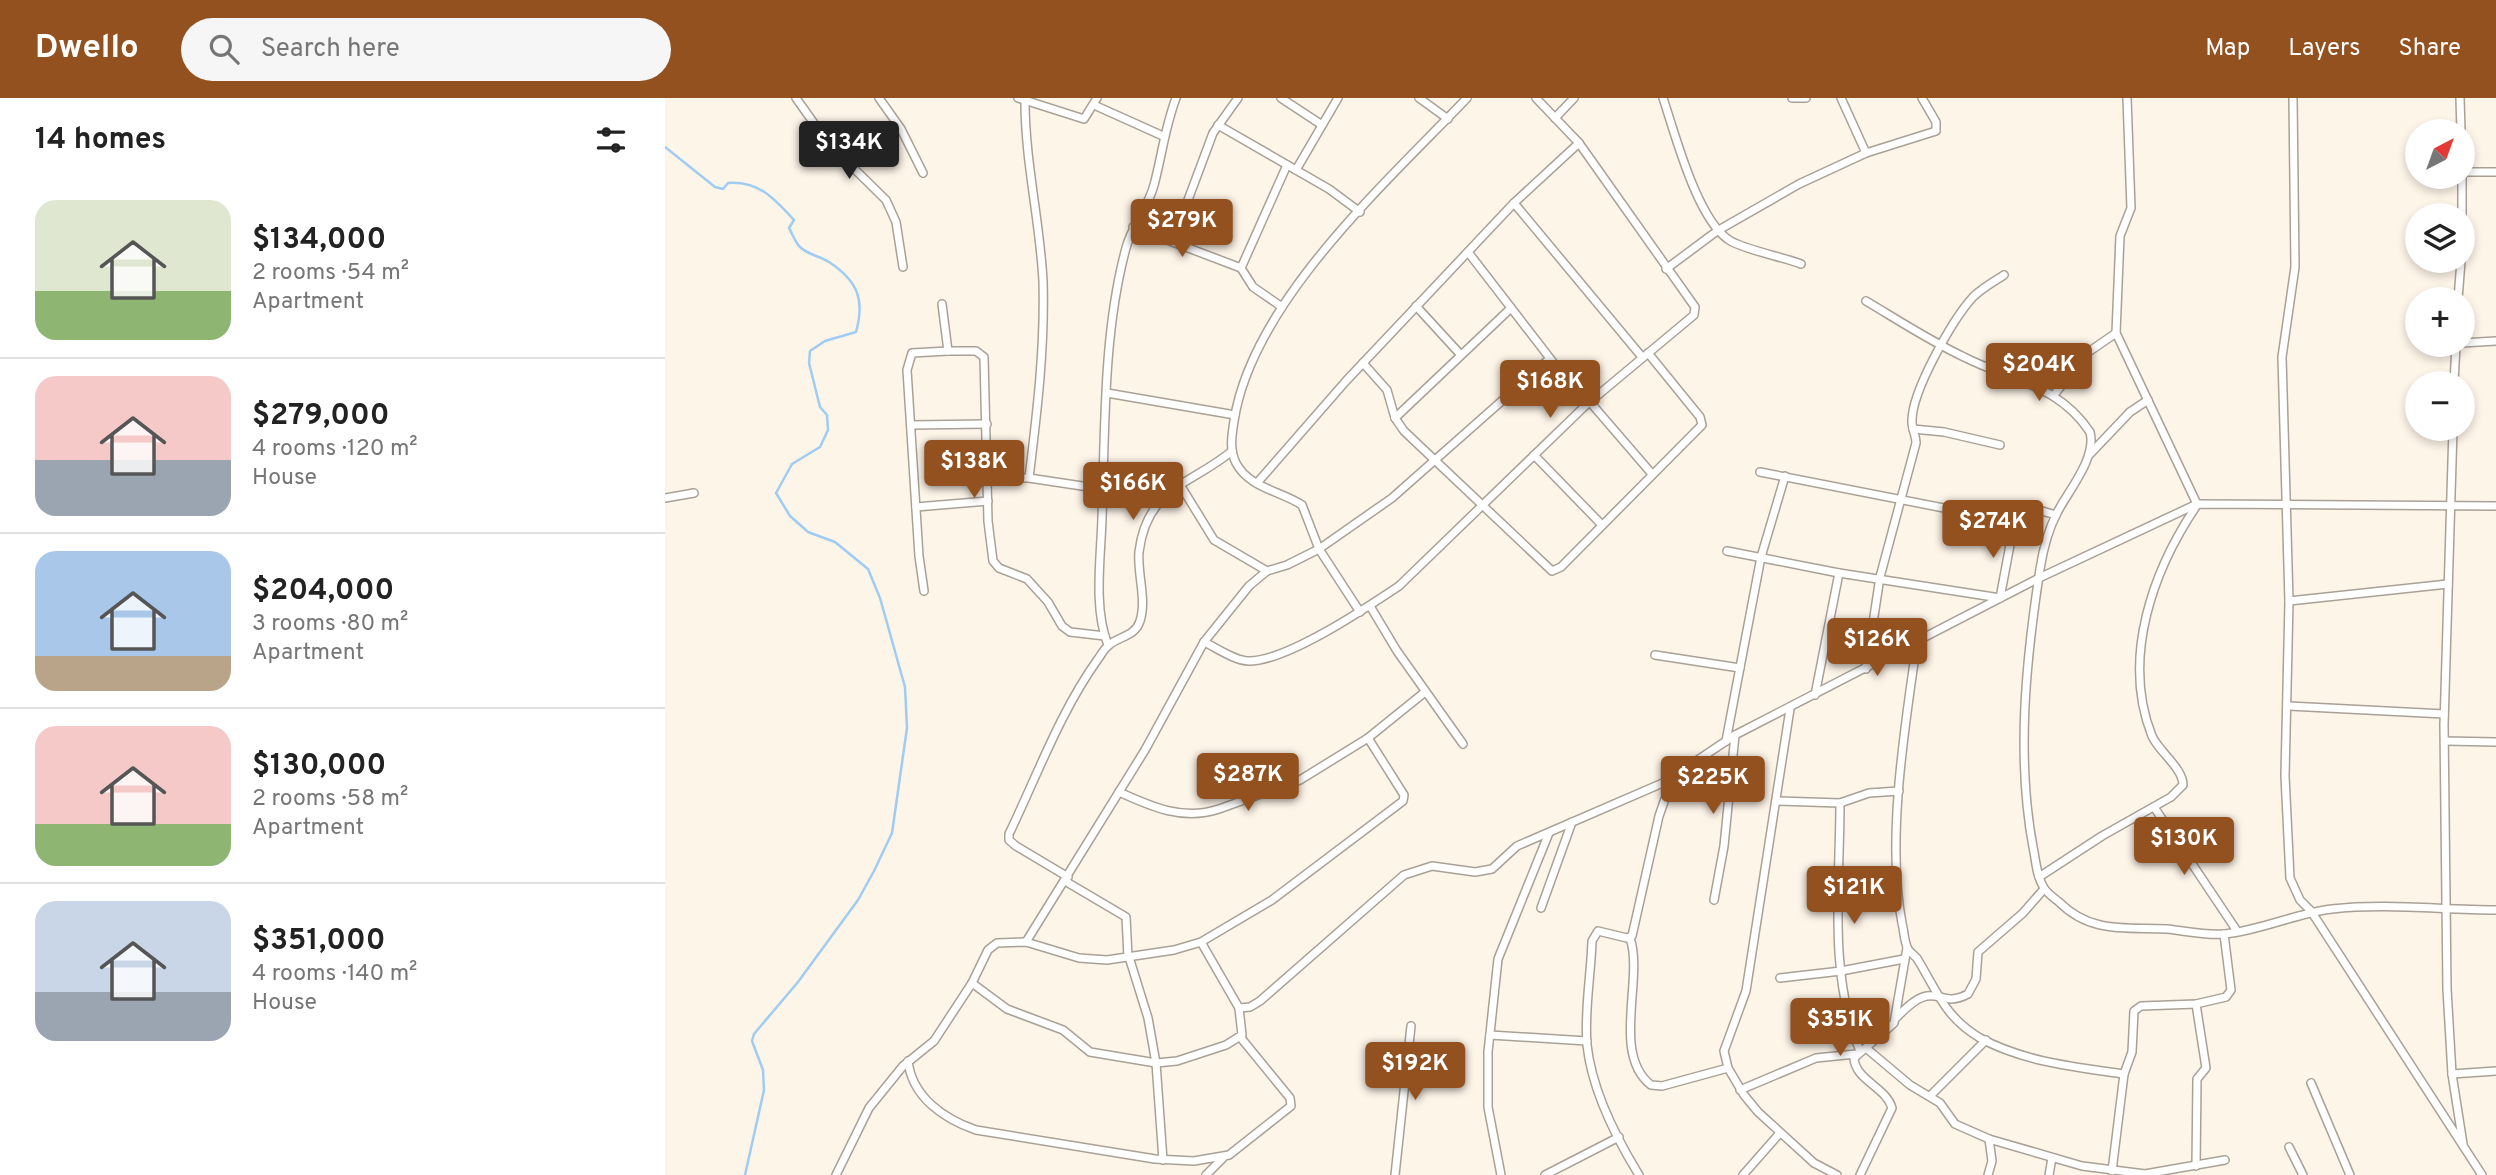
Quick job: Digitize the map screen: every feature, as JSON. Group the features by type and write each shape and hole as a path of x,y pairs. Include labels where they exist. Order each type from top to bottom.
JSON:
{"street":[{"path":"796,98 828,143 887,200 896,222 904,267"},
{"path":"879,98 901,129 923,173"},
{"path":"1108,645 1105,636 1101,562 1102,488 1107,393 1119,278 1133,227 1150,198 1163,136 1177,98"},
{"path":"1173,240 1218,125 1238,98"},
{"path":"1281,98 1322,125"},
{"path":"1296,170 1338,98"},
{"path":"1419,98 1448,118"},
{"path":"1360,612 1319,549 1302,505 1257,483 1237,465 1232,451 1235,415 1250,366 1282,307 1360,212 1467,98"},
{"path":"1205,642 1246,661 1259,660 1304,642 1370,606 1399,586 1588,404 1695,312 1695,307 1579,143 1536,98"},
{"path":"1555,118 1574,98"},
{"path":"1663,98 1683,161 1717,231 1731,242 1801,264"},
{"path":"1792,98 1807,98"},
{"path":"1841,98 1866,153"},
{"path":"1666,269 1717,231 1799,184 1866,153 1936,131 1936,122 1922,98"},
{"path":"2127,98 2131,208 2119,245 2116,333 2197,504"},
{"path":"2293,98 2295,267 2282,357 2289,601 2285,756 2287,859 2294,889 2311,911 2482,1175"},
{"path":"2460,98 2461,119"},
{"path":"1030,478 1044,329 1043,279 1022,100 1084,119 1095,101 1163,136"},
{"path":"1218,125 1296,170 1360,212"},
{"path":"1257,483 1363,363 1514,202 1579,143"},
{"path":"1241,268 1287,165"},
{"path":"2475,173 2496,172"},
{"path":"1363,363 1387,390 1395,418 1434,461 1552,571 1561,567 1702,422 1514,202"},
{"path":"1133,227 1241,268 1253,287 1282,307"},
{"path":"1468,252 1548,360 1653,474"},
{"path":"1865,669 1881,577 1916,443 1913,411 1940,345 1973,298 2004,275"},
{"path":"1866,301 1940,345 2054,395 2077,415 2090,432 2088,456"},
{"path":"942,304 947,351"},
{"path":"1416,306 1460,354"},
{"path":"1395,418 1511,307"},
{"path":"2054,395 2087,353 2116,333"},
{"path":"2475,342 2496,341"},
{"path":"924,591 908,394 909,357 914,352 976,351 984,356 988,501 991,552 995,566 1027,579 1048,601 1062,626 1070,632 1105,636"},
{"path":"1026,942 1119,793 1205,642 1249,586 1267,571 1287,565 1319,549 1392,498 1548,360"},
{"path":"1107,393 1235,415"},
{"path":"2148,400 2130,412 2088,456 2056,515 2039,578 2026,681 2025,741 2027,813 2039,877 2044,889 2070,913 2105,928 2224,934 2289,921 2311,911 2374,907 2496,910"},
{"path":"911,425 987,424"},
{"path":"1913,429 1944,432 2000,446"},
{"path":"2453,441 2444,714 2447,989 2452,1074 2463,1147"},
{"path":"1163,1160 1156,1063 1148,1018 1129,957 1126,917 1016,846 1008,837 1072,701 1108,645 1134,631 1141,621 1139,551 1147,523 1161,499 1179,482 1214,466 1232,451"},
{"path":"1534,455 1602,525"},
{"path":"1761,472 1899,502 2009,520"},
{"path":"1726,741 1761,558 1785,476"},
{"path":"988,478 1030,478 1102,488"},
{"path":"1179,482 1214,540 1267,571"},
{"path":"665,498 694,493"},
{"path":"916,507 988,501"},
{"path":"2039,877 2177,793 2184,782 2153,737 2145,709 2141,672 2142,634 2154,587 2169,549 2197,504"},
{"path":"1238,1008 1250,1007 1260,1001 1404,875 1431,866 1485,872 1492,869 1510,851 1674,776 1735,735 1790,709 2039,578 2197,504 2496,506"},
{"path":"2009,520 2024,506 2056,515"},
{"path":"2000,598 2013,529 2009,520"},
{"path":"1727,551 1839,573 1881,577 2000,598"},
{"path":"1815,695 1839,573"},
{"path":"2289,601 2448,584"},
{"path":"1370,606 1425,692 1463,744"},
{"path":"1896,1017 1907,948 1899,908 1899,791 1917,642"},
{"path":"1655,655 1740,668"},
{"path":"1119,793 1164,811 1207,813 1300,780 1368,738 1425,692"},
{"path":"2288,706 2444,714"},
{"path":"1790,709 1746,991 1726,1044 1728,1068 1741,1090 1779,1134 1832,1174"},
{"path":"1714,900 1724,846 1735,735"},
{"path":"836,1175 869,1108 908,1061 934,1041 972,983 992,946 1002,942 1026,942 1079,958 1129,957 1201,942 1272,900 1403,801 1404,795 1368,738"},
{"path":"2445,741 2496,742"},
{"path":"1674,776 1659,816 1630,938 1635,951 1630,1001 1632,1038 1643,1078 1651,1086 1662,1086 1728,1068"},
{"path":"1777,801 1840,803 1869,793 1899,791"},
{"path":"1840,803 1841,971 1845,1007 1861,1051 1940,1103 1955,1124 1989,1139 2052,1158 2121,1173 2145,1174 2225,1160"},
{"path":"2154,807 2237,931"},
{"path":"1541,908 1572,822"},
{"path":"1501,1175 1489,1107 1490,1035 1498,959 1549,832"},
{"path":"1860,1175 1892,1108 1887,1098 1855,1067 1861,1051 1912,1001 1933,993 1945,998 1960,998 1968,994 1976,979 1978,952 2023,913 2044,889"},
{"path":"1630,938 1603,931 1593,937 1587,1041 1598,1095 1639,1175"},
{"path":"2112,1171 2124,1074 2132,1052 2133,1016 2137,1007 2196,1004 2229,994 2224,934"},
{"path":"1201,942 1238,1008 1243,1029 1241,1038"},
{"path":"1907,948 1917,958 1933,993 1954,1017 1986,1040 2057,1065 2124,1074"},
{"path":"1780,978 1841,971 1904,958"},
{"path":"972,983 1007,1009 1063,1030 1090,1052 1156,1063 1201,1055 1241,1038"},
{"path":"2196,1004 2206,1068 2197,1079 2196,1166"},
{"path":"1395,1175 1411,1026"},
{"path":"1490,1035 1587,1041"},
{"path":"1206,1175 1224,1158 1286,1112 1292,1104 1241,1038"},
{"path":"1930,1097 1986,1040"},
{"path":"1741,1090 1816,1059 1861,1051"},
{"path":"908,1061 912,1079 940,1113 961,1125 987,1134 1163,1160 1224,1158"},
{"path":"2452,1074 2496,1071"},
{"path":"2311,1083 2350,1175"},
{"path":"1743,1175 1779,1134"},
{"path":"1545,1175 1619,1137"},
{"path":"1987,1175 1992,1161 1989,1139"},
{"path":"2289,1147 2303,1175"},
{"path":"2049,1175 2052,1158"}],"waterway":[{"path":"665,147 715,187 723,189 728,183 739,183 765,192 794,220 789,228 800,247 839,269 857,292 860,310 856,332 825,341 810,351 809,363 820,407 827,415 828,430 820,447 792,464 776,493 790,516 808,532 835,542 868,569 880,598 905,687 907,728 892,833 858,900 798,982 754,1034 752,1041 763,1070 764,1090 745,1175"}]}
